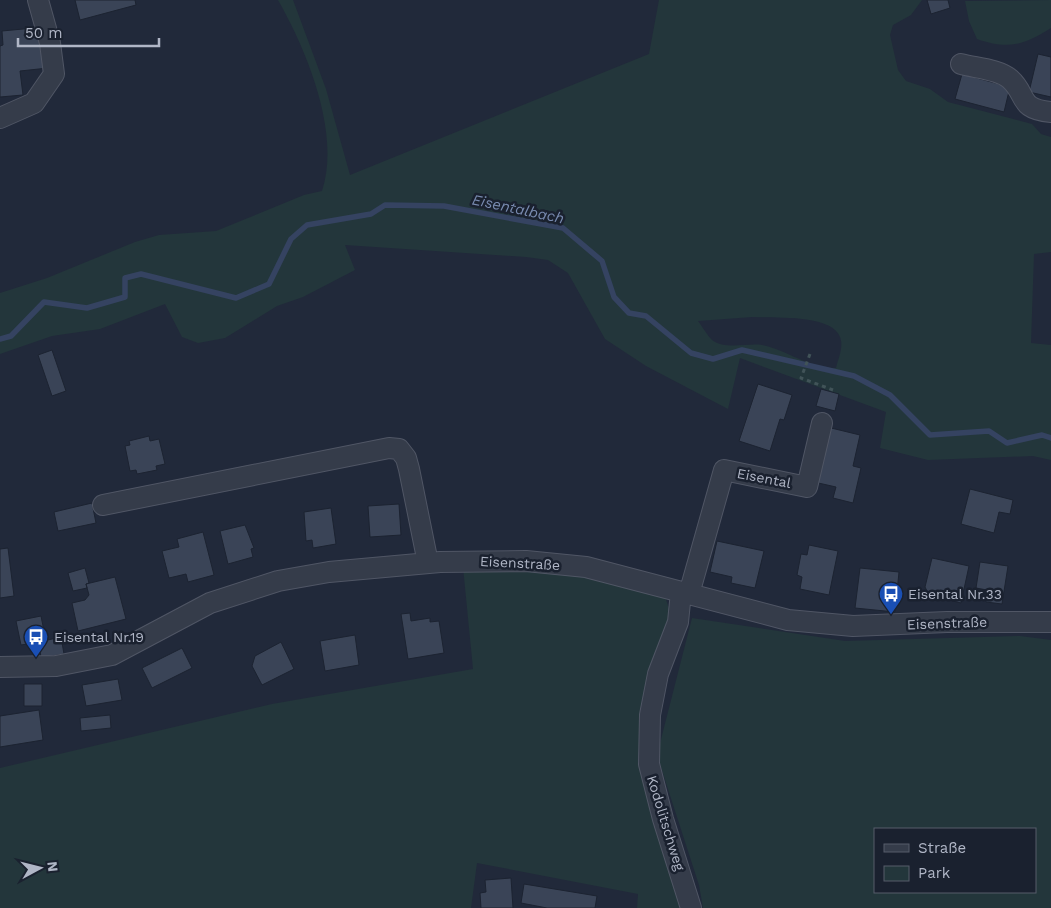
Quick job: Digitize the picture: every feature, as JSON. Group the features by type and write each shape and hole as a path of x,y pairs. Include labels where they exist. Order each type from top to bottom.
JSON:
{"street":[{"path":"0,118 34,103 54,74 50,43 38,0"},
{"path":"961,64 1006,77 1015,86 1026,104 1036,110 1051,112"},
{"name":"Eisental","path":"685,593 724,470 807,487 822,423"},
{"path":"103,506 389,448 399,449 406,458 409,469 428,563"},
{"name":"Eisenstraße","path":"0,667 56,666 112,655 210,603 278,581 329,572 428,563 492,560 552,563 618,574 788,620 816,624 854,626 956,622 1051,622"},
{"name":"Kodolitschweg","path":"685,593 678,622 658,674 650,715 649,764 663,819 691,908"}],"path":[{"path":"810,354 802,378 833,390"}],"green space":[{"path":"278,0 293,0 326,89 350,175 649,54 659,0 922,0 911,15 893,25 890,35 898,70 906,81 930,89 948,102 1032,124 1041,134 1051,137 1051,252 1034,254 1031,343 1051,345 1051,460 1033,456 928,460 880,448 886,412 740,358 728,409 646,366 605,339 568,273 548,260 526,257 345,245 355,270 303,297 277,306 225,338 198,343 182,337 165,304 100,329 52,336 0,354 0,293 47,278 135,242 159,235 216,231 304,195 322,191 327,168 324,119 310,68","holes":["752,317 801,319 826,324 835,330 841,341 836,368 817,366 772,347 762,345 723,345 717,343 710,338 698,321"]},
{"path":"1051,0 1051,28 1024,42 1007,45 977,39 969,21 965,1"},
{"path":"463,567 564,570 664,594 671,614 641,736 683,908 637,908 638,894 477,863 471,908 0,908 0,768 272,704 473,669"},
{"path":"692,618 845,641 1020,636 1051,640 1051,908 703,908 699,885 657,755"}],"building":[{"path":"75,0 135,0 136,5 80,20"},
{"path":"927,0 948,0 950,8 931,14"},
{"path":"44,27 48,68 20,71 23,95 0,97 0,46 3,45 2,31"},
{"path":"1038,54 1051,57 1051,97 1029,92"},
{"path":"962,74 1010,87 1004,112 955,99"},
{"path":"52,350 66,391 52,396 38,355"},
{"path":"758,384 792,395 784,420 780,419 770,451 739,441"},
{"path":"821,389 839,394 835,411 816,406"},
{"path":"827,427 860,435 853,466 861,468 853,503 833,498 836,487 814,482"},
{"path":"149,436 150,441 159,439 165,464 156,466 157,470 137,474 136,470 130,471 125,446 130,445 129,441"},
{"path":"970,489 1013,500 1010,514 999,512 994,533 961,524"},
{"path":"92,503 96,523 58,531 54,512"},
{"path":"399,504 401,535 370,537 368,506"},
{"path":"331,508 336,544 313,548 312,540 306,541 304,512"},
{"path":"245,525 254,548 251,549 253,557 228,564 220,531"},
{"path":"203,532 214,575 188,582 186,574 169,578 162,551 179,547 177,539"},
{"path":"717,541 764,551 755,588 731,583 732,577 710,572"},
{"path":"809,545 838,551 829,595 800,589 802,577 797,575 801,554 807,555"},
{"path":"8,548 14,596 0,598 0,549"},
{"path":"932,558 969,566 961,603 929,595 925,587"},
{"path":"980,562 1008,566 1002,604 986,602 987,590 976,588"},
{"path":"85,568 89,583 86,584 87,588 73,591 68,573"},
{"path":"860,568 899,572 895,612 855,608"},
{"path":"115,577 126,619 78,631 72,603 85,600 89,595 86,584"},
{"path":"410,613 411,621 430,618 430,622 439,621 444,653 408,659 401,614"},
{"path":"41,616 46,641 21,645 16,621"},
{"path":"355,635 359,665 325,671 320,641"},
{"path":"61,637 64,654 41,658 39,642"},
{"path":"281,642 294,669 262,685 252,666 255,656"},
{"path":"182,648 192,668 152,688 142,668"},
{"path":"118,679 122,700 86,706 82,685"},
{"path":"24,684 42,684 42,706 24,706"},
{"path":"39,710 43,740 0,747 0,716"},
{"path":"110,715 111,728 81,731 80,718"},
{"path":"511,878 513,908 481,908 480,893 486,892 485,880"},
{"path":"524,884 597,896 595,908 547,908 521,903"}],"waterway":[{"name":"Eisentalbach","path":"0,339 11,336 44,302 87,308 125,297 125,278 141,274 236,298 269,284 291,239 307,225 371,214 385,205 444,206 563,228 602,261 614,297 629,313 646,316 691,353 713,359 742,350 854,376 890,395 930,435 989,431 1007,443 1042,435 1051,438"}],"place":[{"name":"Eisental Nr.33","path":"891,615"},
{"name":"Eisental Nr.19","path":"36,658"}]}
